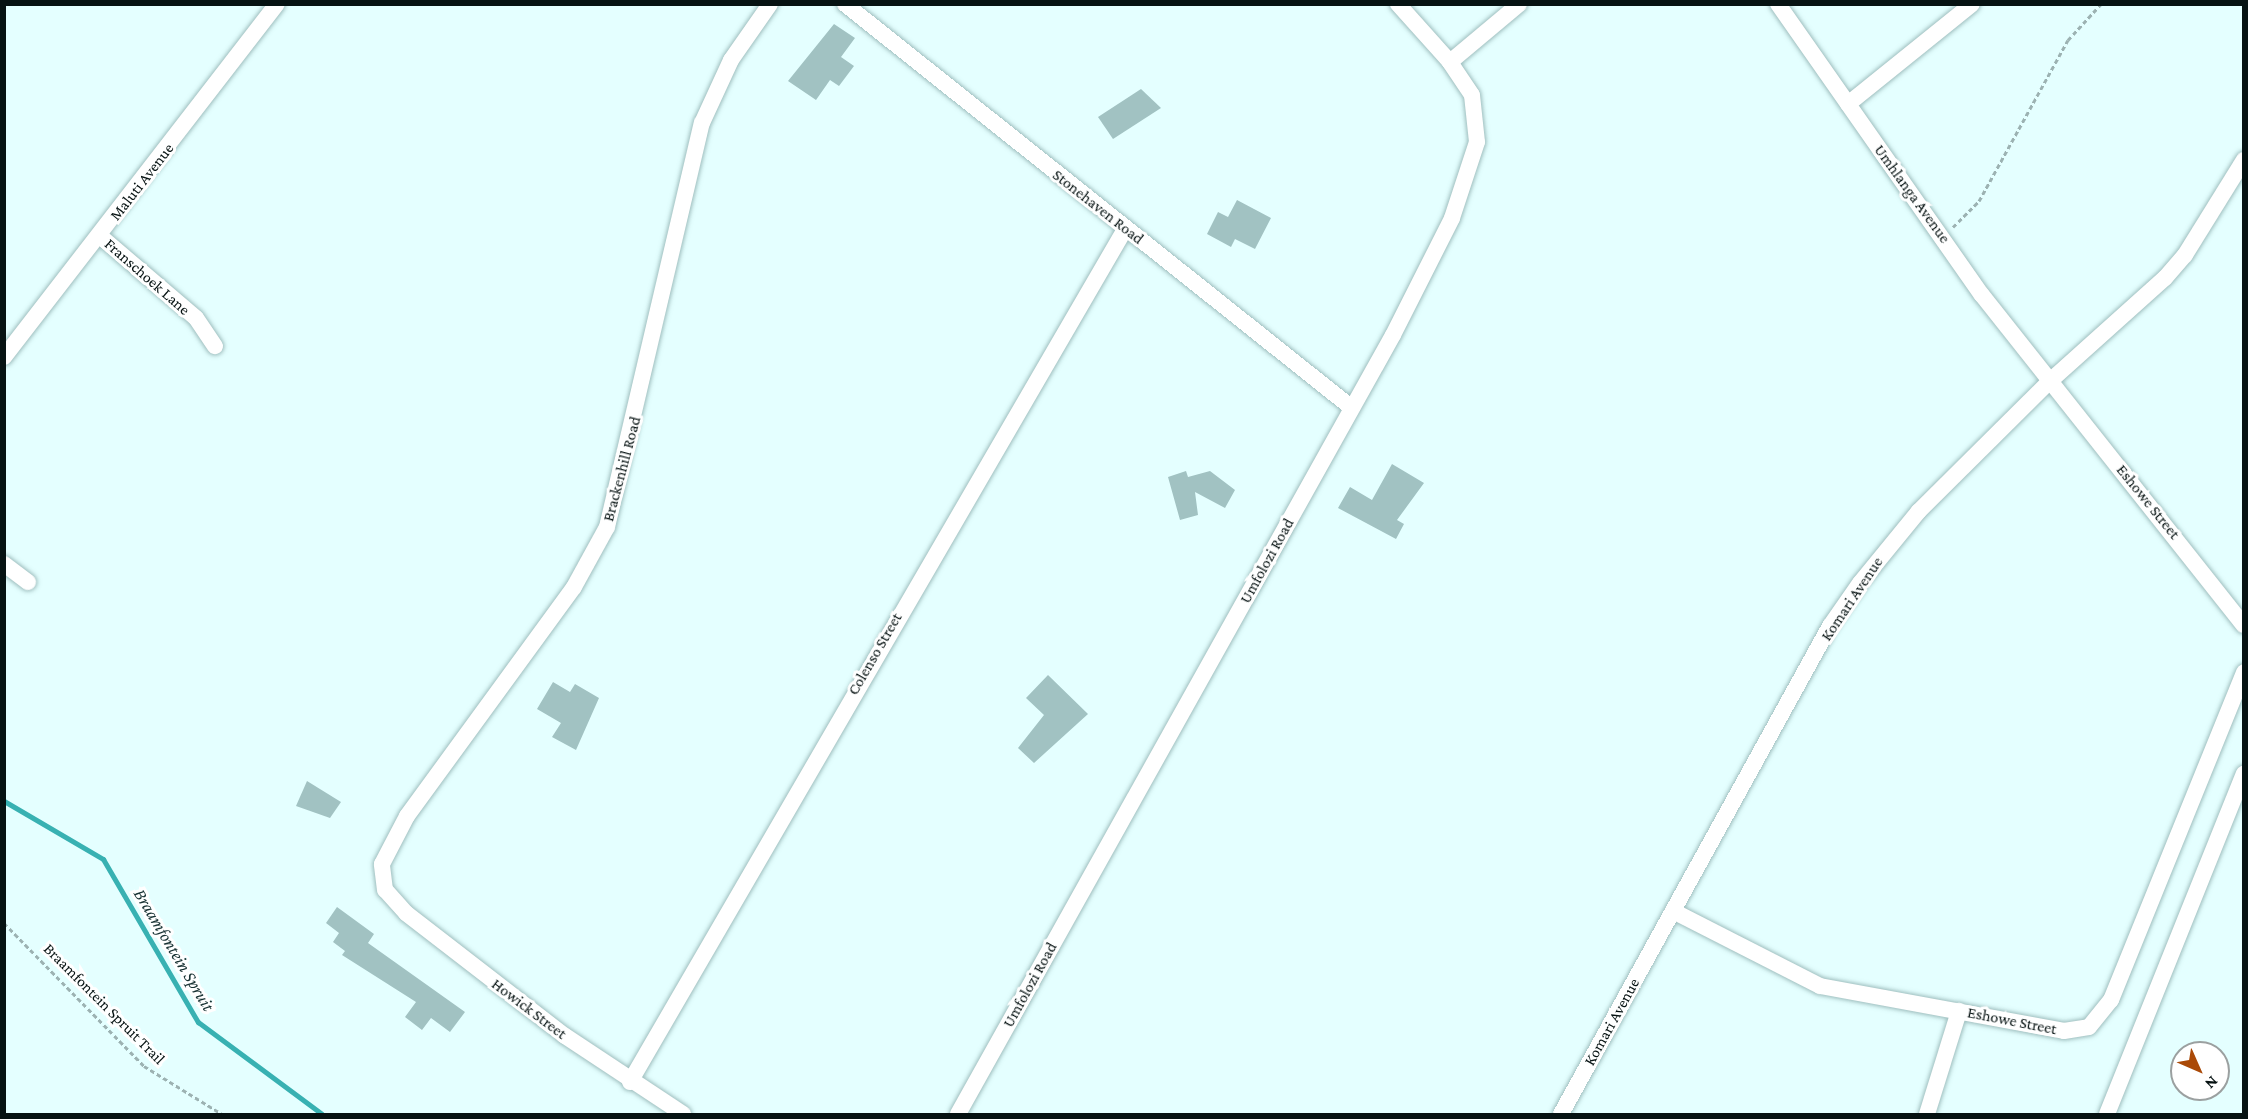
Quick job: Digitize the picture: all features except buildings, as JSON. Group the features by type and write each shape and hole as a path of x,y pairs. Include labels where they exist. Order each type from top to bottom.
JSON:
{"street":[{"name":"Maluti Avenue","path":"4,357 100,236 277,4"},
{"name":"Brackenhill Road","path":"385,890 382,864 408,816 574,587 607,527 702,123 731,60 770,4"},
{"name":"Stonehaven Road","path":"845,4 1352,408"},
{"name":"Umfolozi Road","path":"958,1114 1352,408 1452,218 1473,161 1475,110 1450,62 1398,4"},
{"path":"1450,62 1519,4"},
{"name":"Umhlanga Avenue","path":"1778,4 2049,382"},
{"path":"1848,104 1972,4"},
{"name":"Komari Avenue","path":"1561,1114 1830,626 1860,584 1919,511 2049,382 2185,255 2244,160"},
{"name":"Colenso Street","path":"630,1082 1125,229"},
{"name":"Franschoek Lane","path":"100,236 196,318 215,346"},
{"name":"Eshowe Street","path":"2049,382 2244,625"},
{"path":"4,564 28,582"},
{"name":"Eshowe Street","path":"1673,911 1802,980 2064,1031 2079,1031 2101,1017 2244,672"},
{"path":"2107,1114 2244,774"},
{"name":"Howick Street","path":"385,890 482,974 630,1082 683,1114"},
{"path":"1927,1114 1959,1011"}],"path":[{"path":"1944,236 1979,201 2068,40 2101,4"},
{"name":"Braamfontein Spruit Trail","path":"4,923 144,1066 222,1114"}],"waterway":[{"name":"Braamfontein Spruit","path":"4,801 103,859 198,1022 322,1114"}]}
